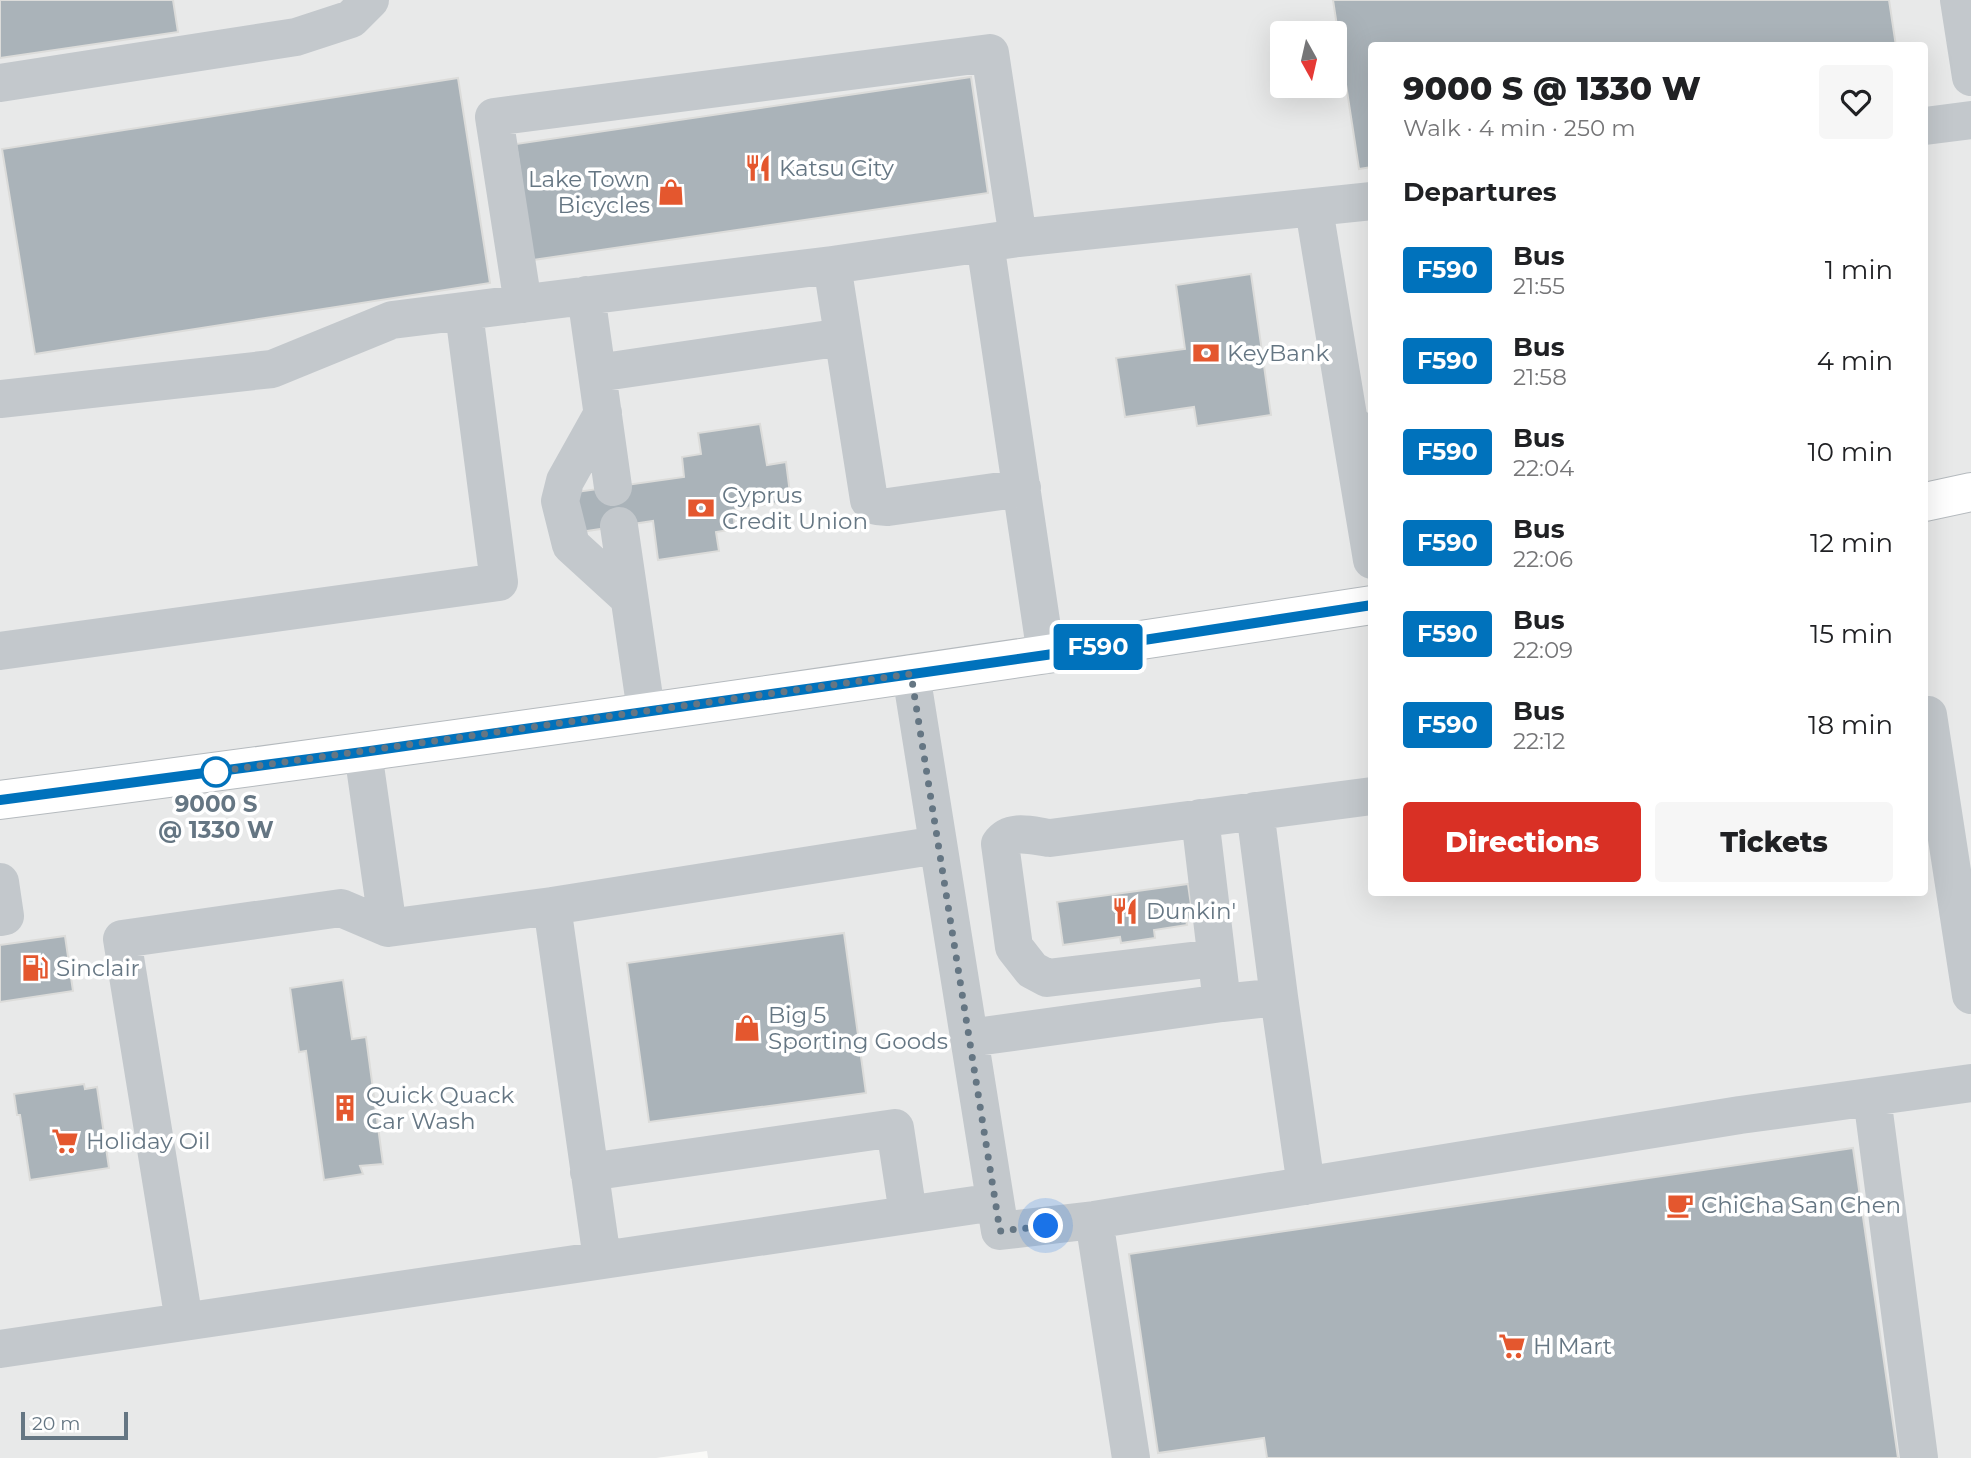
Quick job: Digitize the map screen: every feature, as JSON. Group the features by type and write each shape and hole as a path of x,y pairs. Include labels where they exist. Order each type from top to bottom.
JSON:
{"main road":[{"path":"1928,501 1971,492"},
{"path":"0,800 363,752 1046,655 1368,606"}],"street":[{"path":"0,83 296,37 351,19 370,0"},
{"path":"1959,0 1971,77"},
{"path":"523,304 494,117 990,53 1022,488 1046,655"},
{"path":"1928,126 1971,120"},
{"path":"0,399 272,369 392,320 464,313 1002,241 1368,202"},
{"path":"1314,209 1361,433 1368,514"},
{"path":"832,265 869,500 877,506 888,507 1022,488"},
{"path":"586,295 613,487"},
{"path":"0,651 499,582 464,313"},
{"path":"597,373 843,337"},
{"path":"603,413 565,481 560,501 570,544 629,598"},
{"path":"619,526 646,711"},
{"path":"911,674 1000,1231 1094,1220 1740,1115 1971,1083"},
{"path":"1928,715 1971,995"},
{"path":"363,752 388,928"},
{"path":"1215,950 1056,961 1041,954 1030,936 1021,878 1025,865 1035,850 1050,838 1368,797"},
{"path":"1255,811 1306,1186"},
{"path":"1200,818 1222,1003"},
{"path":"184,1321 122,939 341,908 388,928 552,906 939,845"},
{"path":"0,882 5,916 0,917"},
{"path":"552,906 602,1259"},
{"path":"969,1038 1279,997"},
{"path":"1872,1097 1919,1458"},
{"path":"589,1172 895,1128 908,1214"},
{"path":"0,1349 995,1202"},
{"path":"1094,1220 1131,1458"}],"shaded area":[{"path":"0,0 1971,0 1971,1458 708,1458 707,1451 656,1458 0,1458"}],"building":[{"path":"0,0 173,0 178,32 0,58"},
{"path":"1333,0 1889,0 1895,42 1368,42 1368,168 1359,169 1348,98 1348,21 1336,21"},
{"path":"971,77 988,193 533,260 516,144"},
{"path":"458,78 490,283 35,354 2,149"},
{"name":"KeyBank","path":"1251,274 1271,415 1197,426 1194,407 1125,417 1116,358 1185,349 1176,285"},
{"path":"760,424 767,465 786,462 791,501 733,510 735,529 716,532 719,551 658,560 653,521 574,533 569,493 684,477 682,457 701,454 698,433"},
{"name":"Dunkin'","path":"1188,884 1193,919 1186,920 1187,925 1154,930 1155,938 1121,943 1120,937 1063,945 1057,902"},
{"name":"Big 5 Sporting Goods","path":"844,933 866,1093 649,1122 627,963"},
{"name":"Sinclair","path":"65,936 73,991 0,1002 0,945"},
{"name":"Quick Quack Car Wash","path":"343,980 352,1039 366,1037 383,1164 360,1166 363,1174 324,1180 306,1051 299,1052 290,988"},
{"name":"Holiday Oil","path":"84,1084 85,1089 97,1087 109,1168 30,1180 14,1094"},
{"name":"H Mart","path":"1853,1148 1898,1458 1267,1458 1264,1438 1158,1453 1129,1254"}],"bus line":[{"name":"F590","path":"0,800 363,752 1046,655 1368,606"}],"place":[{"name":"Katsu City","path":"758,168"},
{"name":"Lake Town Bicycles","path":"671,192"},
{"name":"KeyBank","path":"1206,353"},
{"name":"Cyprus Credit Union","path":"701,508"},
{"name":"9000 S @ 1330 W","path":"216,772"},
{"name":"Dunkin'","path":"1125,911"},
{"name":"Sinclair","path":"35,968"},
{"name":"Big 5 Sporting Goods","path":"747,1028"},
{"name":"Quick Quack Car Wash","path":"345,1108"},
{"name":"Holiday Oil","path":"65,1141"},
{"name":"ChiCha San Chen","path":"1680,1205"},
{"name":"H Mart","path":"1512,1346"}],"route":[{"path":"216,772 213,772 911,674 1000,1231 1046,1226"}]}
